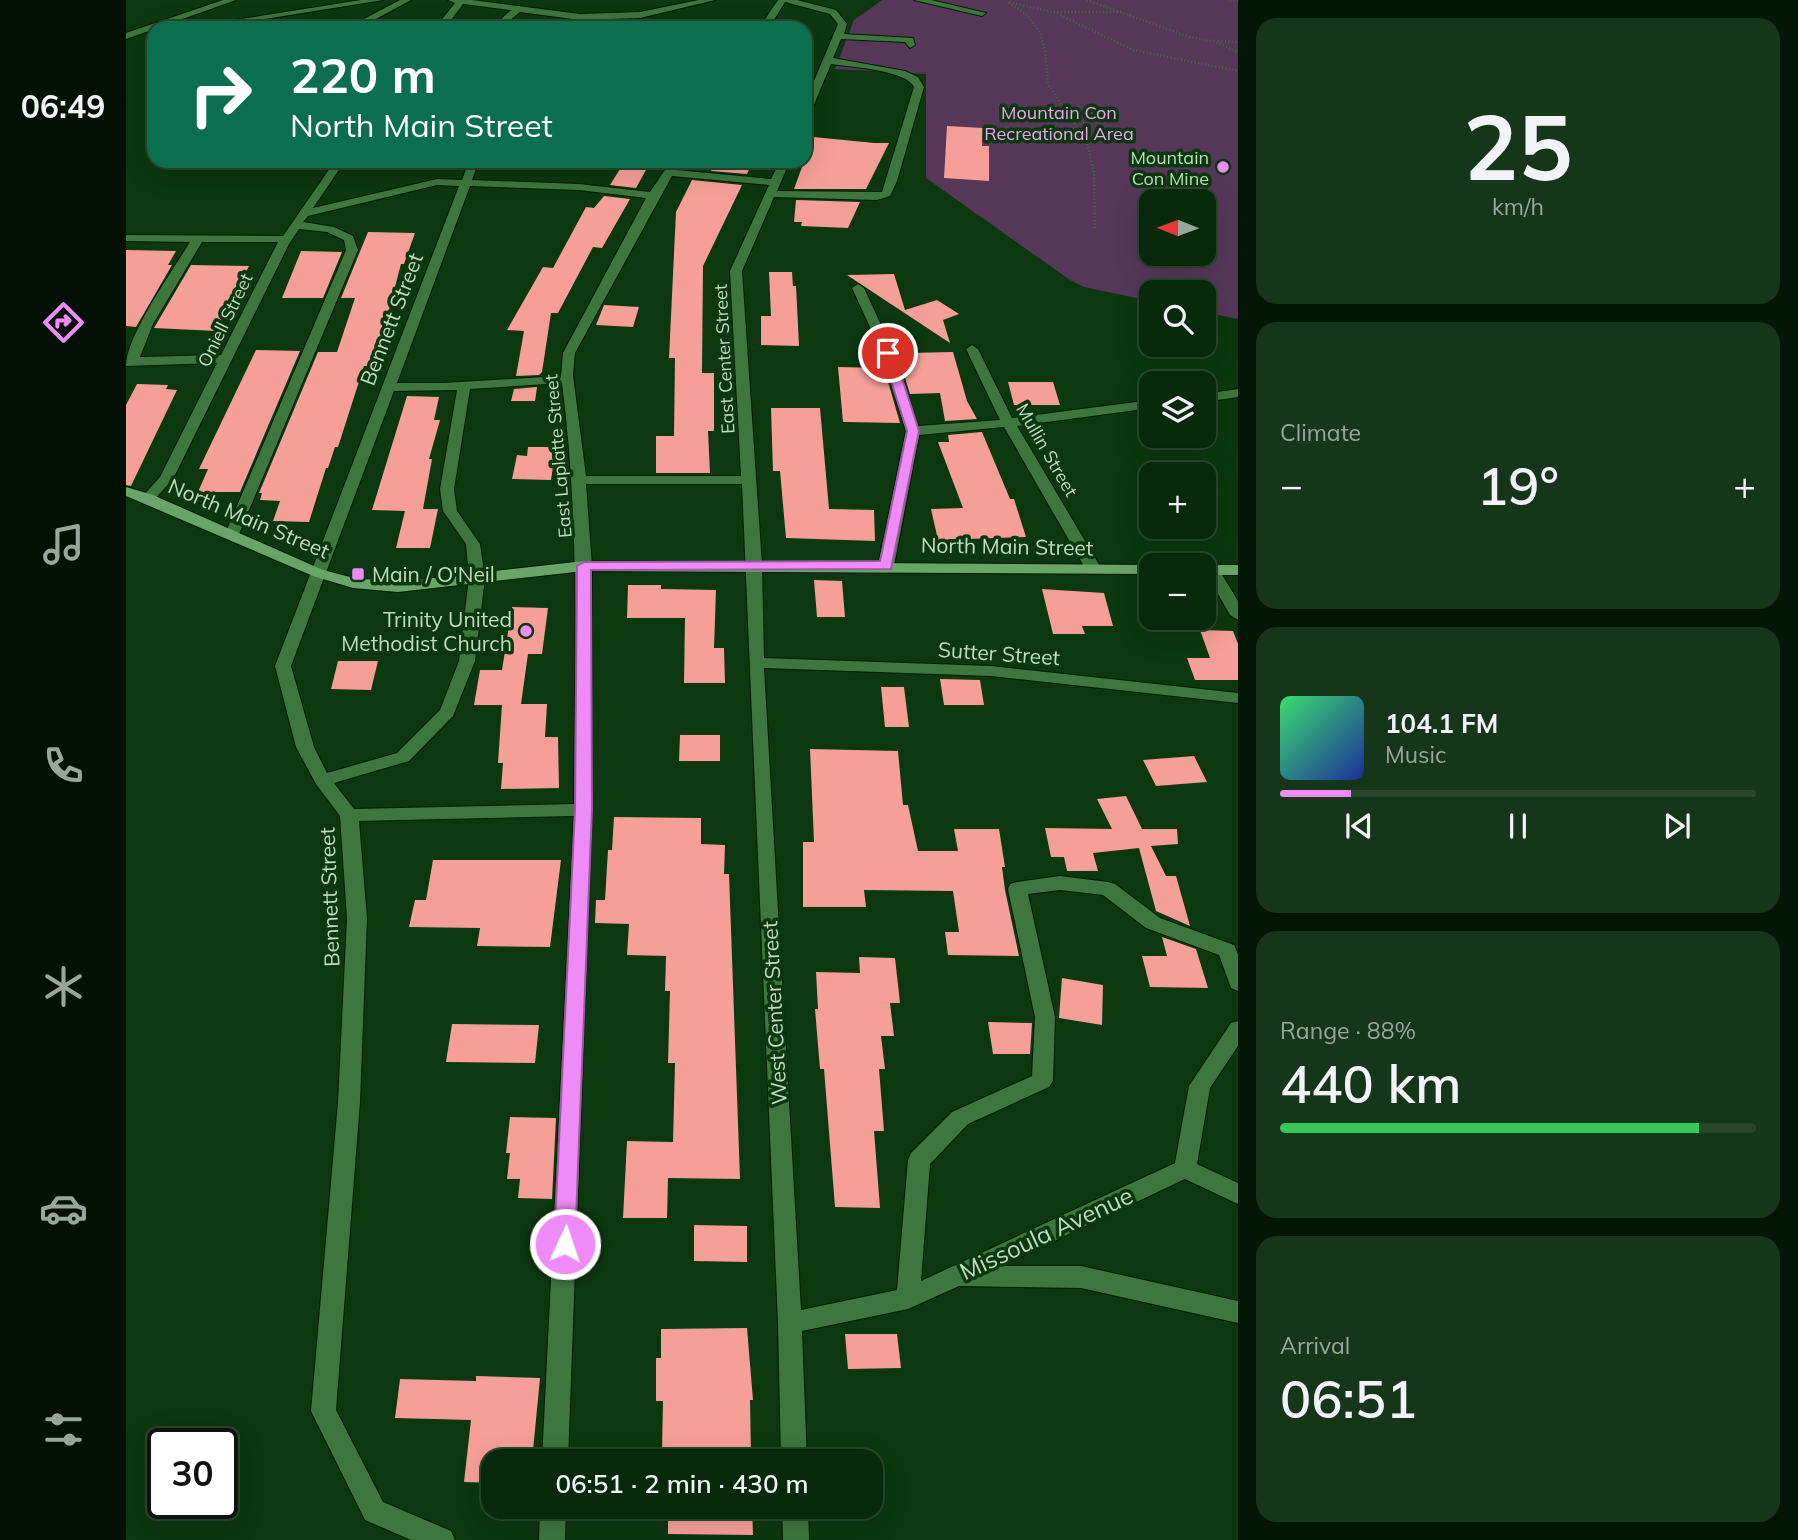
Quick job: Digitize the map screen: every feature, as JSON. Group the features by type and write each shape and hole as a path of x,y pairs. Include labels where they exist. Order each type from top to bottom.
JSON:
{"main road":[{"name":"North Main Street","path":"126,491 148,498 318,573 353,583 398,587 584,566 1139,569"},
{"path":"1216,570 1238,570"}],"street":[{"path":"170,21 232,0"},
{"path":"237,21 379,0"},
{"path":"366,21 407,0"},
{"path":"444,21 457,1 580,17 640,15 711,0"},
{"path":"769,21 784,0 833,12 843,24 812,97"},
{"path":"918,0 982,13"},
{"path":"504,21 519,8"},
{"path":"575,21 580,17"},
{"path":"129,35 147,29"},
{"path":"129,35 147,33"},
{"path":"838,36 910,40 910,45"},
{"path":"668,173 774,189 877,197 886,194 919,87 915,79 902,73 827,60"},
{"name":"Oniell Street","path":"148,498 166,479 286,239 335,168"},
{"name":"Bennett Street","path":"442,1540 374,1511 323,1411 349,1102 357,918 349,815 322,780 305,747 283,666 472,168"},
{"name":"East Laplatte Street","path":"556,1449 583,810 584,566 579,481 568,379 569,352 653,196 671,168"},
{"name":"East Center Street","path":"754,565 736,271 783,168"},
{"path":"306,213 437,182 579,187 653,196"},
{"path":"232,534 352,250 349,238 340,233 330,229 296,225"},
{"path":"126,238 286,239"},
{"path":"129,362 147,324 198,239"},
{"path":"858,288 888,353 913,431 886,566"},
{"name":"Mullin Street","path":"972,349 1008,423 1093,568"},
{"path":"129,362 157,359 226,359"},
{"path":"390,387 464,386 568,379"},
{"path":"322,780 403,757 447,712 467,661 477,578 473,544 450,511 447,489 464,386"},
{"path":"1216,396 1238,393"},
{"path":"913,431 1008,423 1139,406"},
{"path":"579,481 748,480"},
{"name":"West Center Street","path":"754,565 756,663 790,1323 794,1449"},
{"path":"1216,581 1238,615"},
{"name":"Sutter Street","path":"756,663 991,671 1238,698"},
{"path":"349,815 583,810"},
{"path":"908,1298 919,1160 960,1118 1042,1081 1045,1017 1017,889 1060,883 1108,889 1153,923 1227,950 1238,983"},
{"path":"1238,1029 1200,1086 1185,1169 1238,1194"},
{"name":"Missoula Avenue","path":"790,1323 908,1298 1185,1169"},
{"path":"954,1276 1081,1277 1238,1312"},
{"path":"552,1540 553,1519"},
{"path":"795,1519 796,1540"}],"path":[{"path":"1087,0 1189,37 1238,42"},
{"path":"1230,0 1238,1"},
{"path":"1095,228 1093,166 1087,141 1046,80 1044,46 1032,20 1008,2 1053,12 1122,12"},
{"path":"1053,12 1133,50 1238,71"},
{"path":"1214,41 1238,51"}],"green space":[{"name":"Mountain Con Recreational Area","path":"882,0 1238,0 1238,319 1216,314 1216,280 1139,280 1139,298 1084,287 1070,280 926,178 926,74 835,69 854,20"}],"building":[{"path":"947,126 983,128 982,146 989,146 989,181 944,178"},
{"path":"813,137 889,143 866,189 794,189 802,168 812,168"},
{"path":"621,168 647,168 636,188 610,185"},
{"path":"712,168 750,168 747,174 711,171"},
{"path":"692,180 742,185 703,266 702,373 714,373 714,431 708,431 710,473 656,473 656,436 674,436 675,358 669,358 676,212"},
{"path":"604,196 630,199 602,248 593,247 558,313 551,313 542,372 539,375 516,376 524,331 507,330 543,267 553,268 586,207 594,208"},
{"path":"796,200 860,202 848,228 801,226 802,222 794,222"},
{"path":"368,232 415,233 404,264 401,264 379,348 371,366 364,366 338,447 335,447 326,468 309,522 273,521 280,501 260,500 262,493 259,493 318,352 337,352 355,298 341,298"},
{"path":"126,250 176,251 168,265 172,265 136,327 126,326"},
{"path":"301,251 342,252 323,298 282,298"},
{"path":"191,265 249,266 216,331 154,328"},
{"path":"769,272 792,272 793,286 796,286 799,346 761,345 761,316 771,316"},
{"path":"894,274 905,310 937,300 959,314 943,320 950,343 847,275"},
{"path":"604,305 639,307 633,327 596,325"},
{"path":"256,350 300,351 240,492 198,492 208,469 199,469"},
{"path":"953,352 967,401 977,419 945,421 940,393 910,394 902,368 911,368 907,353"},
{"path":"838,367 884,368 900,423 843,422"},
{"path":"1008,382 1053,382 1060,405 1014,405"},
{"path":"137,384 168,385 166,389 177,390 131,486 126,485 126,405"},
{"path":"537,387 535,401 511,401 514,389"},
{"path":"407,396 439,397 434,420 440,420 429,459 432,459 423,509 438,509 430,548 396,548 405,511 372,510"},
{"path":"771,408 820,408 829,509 874,510 875,541 786,538 780,471 773,471"},
{"path":"982,432 1010,499 1014,499 1026,537 938,540 931,509 963,508 938,442 949,442 948,435"},
{"path":"528,447 556,447 551,480 512,479 517,455 527,456"},
{"path":"814,580 842,581 845,617 817,617"},
{"path":"628,585 661,585 661,589 716,590 714,648 724,648 725,683 684,683 685,618 627,618"},
{"path":"1042,589 1104,593 1113,626 1082,626 1085,634 1053,634"},
{"path":"512,607 548,608 542,654 528,654 521,704 547,704 545,737 558,737 559,788 501,789 503,763 498,763 502,705 474,705 480,670 502,670"},
{"path":"1200,630 1233,631 1238,644 1238,680 1195,680 1187,658 1210,658"},
{"path":"338,661 378,661 371,690 331,689"},
{"path":"940,679 980,680 984,705 944,705"},
{"path":"881,687 904,687 909,727 885,727"},
{"path":"680,735 720,735 720,761 679,761"},
{"path":"810,749 898,751 903,805 908,805 918,851 958,851 954,829 999,829 1005,867 1002,867 1005,890 1019,956 948,955 945,932 959,932 953,891 864,890 866,907 803,907 803,842 814,842"},
{"path":"1194,756 1207,782 1156,786 1143,760"},
{"path":"1126,796 1142,829 1177,829 1178,844 1151,846 1166,876 1176,876 1190,926 1156,911 1139,848 1093,853 1098,871 1067,871 1064,857 1051,857 1045,828 1112,829 1097,799"},
{"path":"614,817 701,818 701,844 725,845 724,874 729,874 740,1179 668,1178 667,1218 623,1218 627,1141 673,1142 675,1063 668,1063 670,991 665,991 666,956 627,955 629,924 595,923 596,900 605,900 608,850 612,850"},
{"path":"433,860 561,860 550,947 477,946 480,928 409,927 415,900 426,900"},
{"path":"1162,937 1196,949 1208,988 1150,987 1142,956 1167,956"},
{"path":"859,957 895,958 900,1003 890,1003 894,1036 881,1036 885,1069 879,1069 884,1131 874,1131 880,1208 835,1207 824,1069 820,1069 815,1009 818,1009 816,972 860,973"},
{"path":"1062,978 1103,985 1102,1025 1059,1018"},
{"path":"988,1022 1032,1023 1030,1054 993,1054"},
{"path":"452,1024 539,1025 535,1063 446,1062"},
{"path":"510,1117 556,1118 552,1199 518,1198 520,1179 507,1179 510,1153 506,1153"},
{"path":"694,1225 747,1226 747,1262 694,1261"},
{"path":"747,1328 753,1400 750,1400 751,1449 662,1449 663,1401 656,1401 656,1358 661,1358 661,1329"},
{"path":"845,1334 897,1334 901,1368 848,1369"},
{"path":"476,1376 540,1378 533,1449 481,1449 481,1483 464,1482 471,1420 395,1418 400,1379 476,1381"},
{"path":"668,1519 752,1519 753,1535 668,1534"}],"place":[{"name":"Mountain Con Mine","path":"1223,167"},
{"name":"Main / O'Neil","path":"358,574"},
{"name":"Trinity United Methodist Church","path":"526,631"}],"route":[{"path":"565,1244 583,810 584,566 886,566 913,431 888,353"}]}
